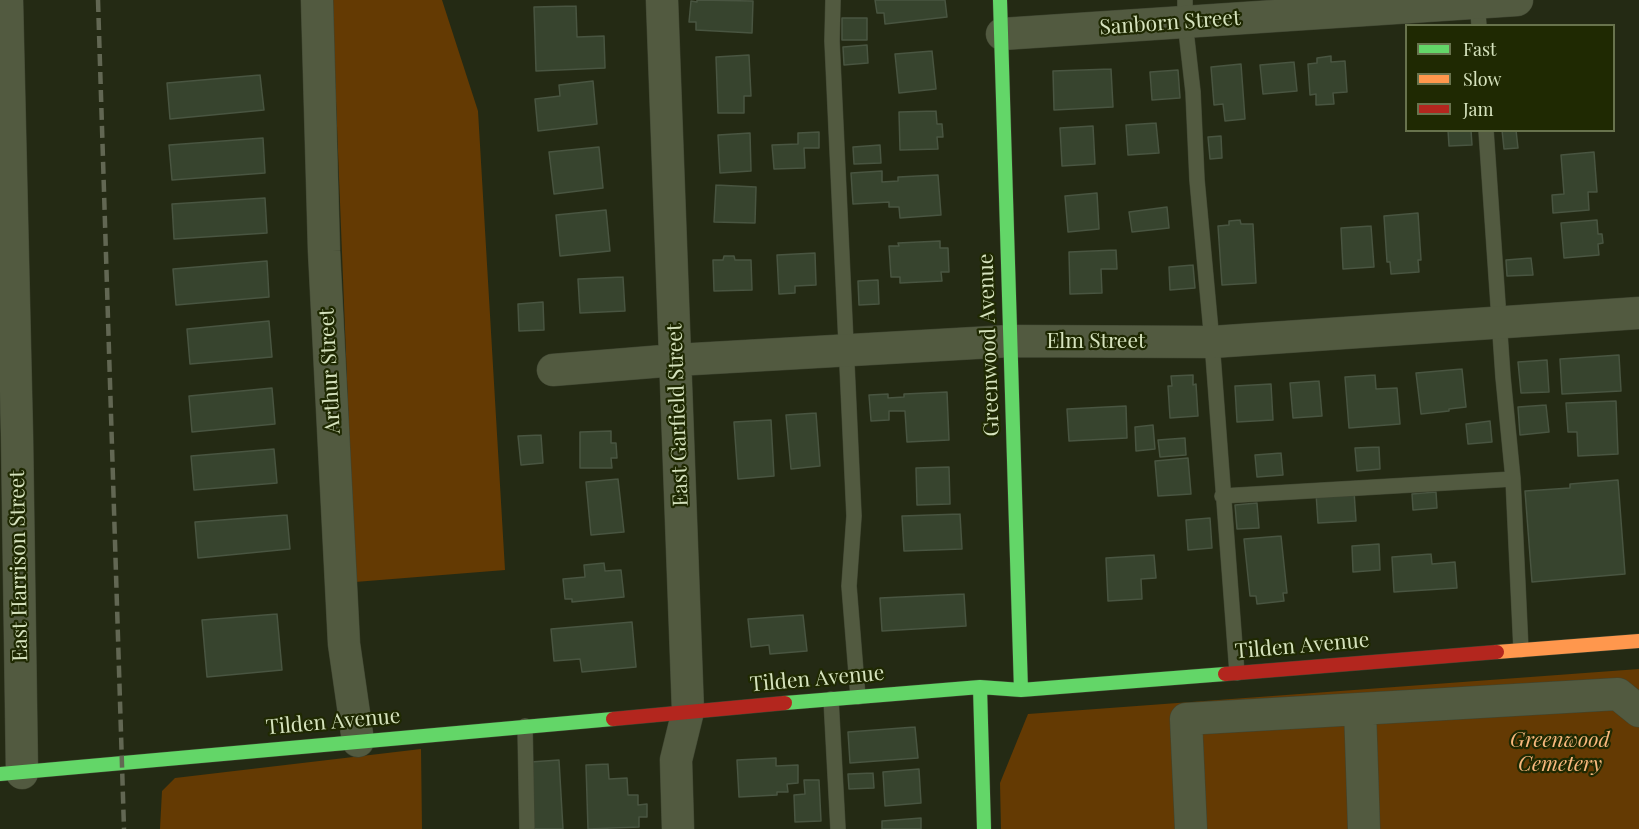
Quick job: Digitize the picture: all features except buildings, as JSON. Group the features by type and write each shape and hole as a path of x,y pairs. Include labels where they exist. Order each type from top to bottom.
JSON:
{"street":[{"name":"East Harrison Street","path":"7,0 11,774"},
{"name":"Arthur Street","path":"317,0 324,250 344,644 358,741"},
{"name":"East Garfield Street","path":"662,0 688,711 676,760 678,829"},
{"name":"Greenwood Avenue","path":"1000,0 1021,690"},
{"name":"Sanborn Street","path":"1002,34 1185,11 1478,9 1517,0"},
{"name":"Elm Street","path":"553,370 676,360 1010,341 1212,342 1639,313"},
{"name":"Tilden Avenue","path":"11,774 831,699 980,687 1021,690 1639,641"},
{"path":"980,687 984,829"},
{"path":"1191,829 1186,719 1618,694 1639,711"},
{"path":"1360,709 1364,829"}],"lane":[{"path":"833,0 832,41 854,516 849,586 858,697"},
{"path":"1185,11 1237,673"},
{"path":"1486,132 1503,377 1513,479 1521,650"},
{"path":"1222,496 1513,479"},
{"path":"831,699 838,829"},
{"path":"525,726 527,829"}],"green space":[{"path":"332,0 442,0 478,111 505,570 355,582"},
{"name":"Greenwood Cemetery","path":"1639,669 1639,829 1001,829 1000,783 1028,714"},
{"path":"421,749 422,829 160,829 162,791 175,778"}],"railway":[{"path":"98,0 124,829"}],"traffic: fast":[{"path":"1000,0 1021,690"},
{"path":"785,703 980,687 1021,690 1225,674"},
{"path":"980,687 984,829"},
{"path":"0,774 613,719"}],"traffic: slow":[{"path":"1497,652 1639,641"}],"traffic: jam":[{"path":"1225,674 1497,652"},
{"path":"613,719 785,703"}]}
